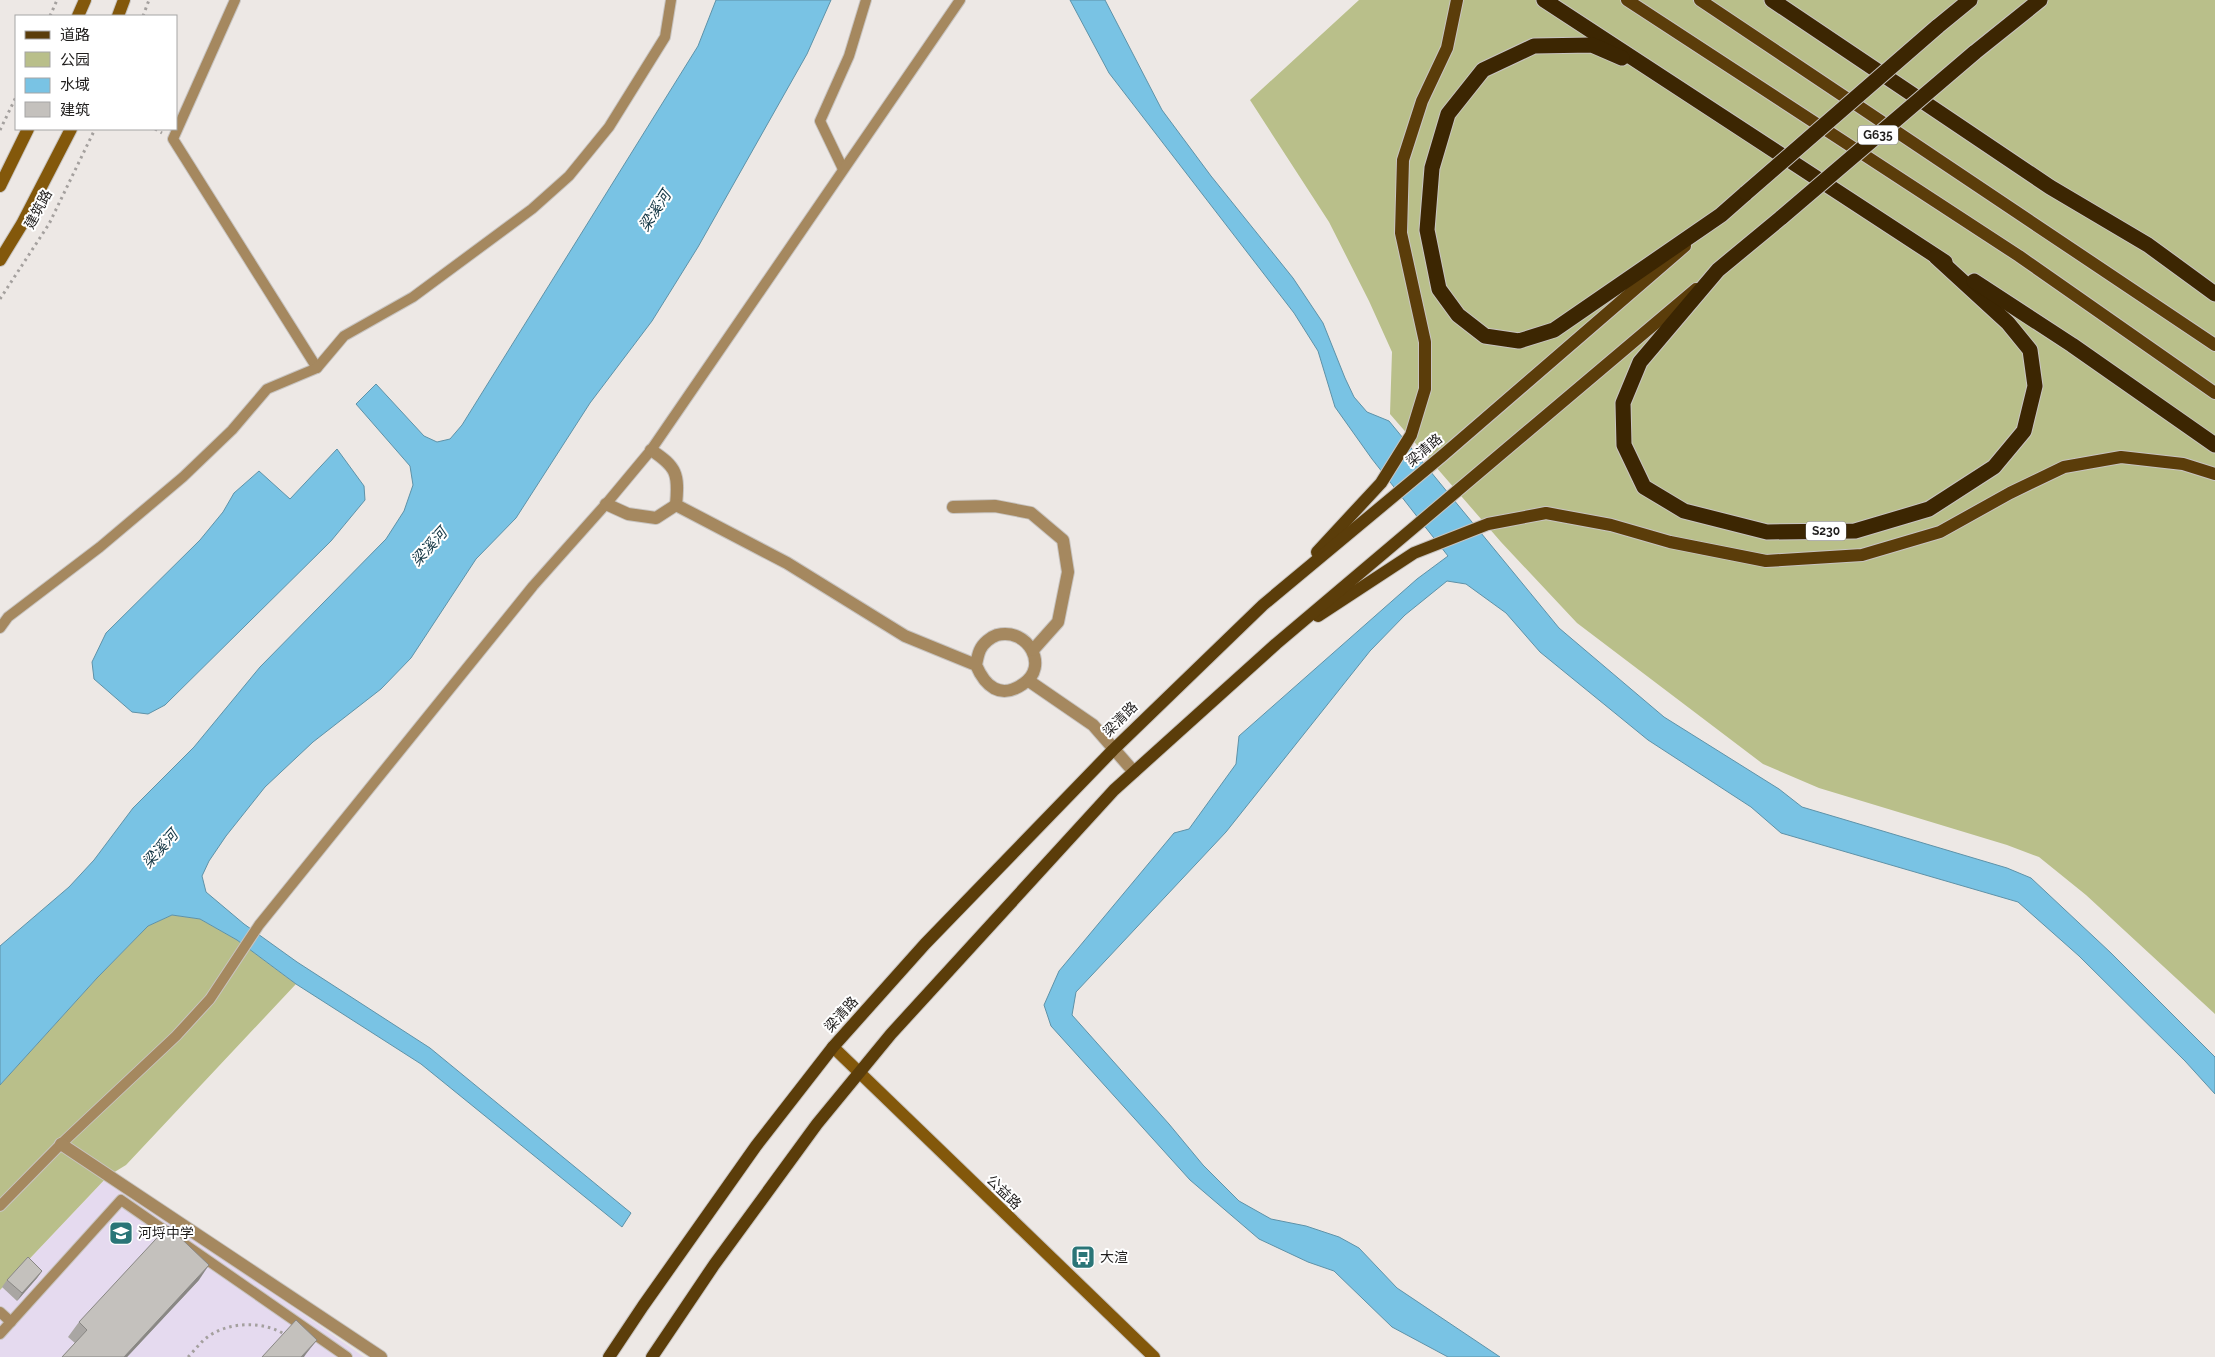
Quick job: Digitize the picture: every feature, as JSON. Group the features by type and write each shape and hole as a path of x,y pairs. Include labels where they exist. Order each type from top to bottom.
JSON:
{"highway":[{"path":"1544,0 1654,70 2072,345 2215,445"},
{"path":"1772,0 2050,187 2148,245 2215,294"},
{"path":"1952,16 1965,0"},
{"path":"1952,16 1970,0"},
{"name":"G635","path":"1718,270 1974,53 2040,0"},
{"name":"梁清路","path":"1721,215 1952,16"},
{"path":"1654,70 1592,45 1534,46 1484,70 1448,114 1432,168 1427,230 1439,289 1458,315 1485,336 1519,341 1554,330 1721,215"},
{"name":"S230","path":"1718,270 1640,362 1623,403 1624,445 1644,487 1684,511 1767,532 1854,531 1929,509 1994,467 2024,432 2035,386 2030,350 2008,322 1936,256"}],"main road":[{"path":"1282,590 1380,483 1411,435 1425,389 1425,342 1401,233 1403,160 1422,101 1447,48 1457,0"},
{"path":"1627,0 2019,256 2215,393"},
{"path":"1700,0 2215,345"},
{"name":"梁清路","path":"609,1357 756,1146 833,1047 925,944 1113,750 1164,698 1282,590 1442,456 1721,215"},
{"path":"652,1357 714,1265 817,1124 891,1034 1114,790 1276,644 1402,535 1469,481 1718,270"},
{"path":"1276,644 1414,554 1488,524 1546,513 1611,525 1670,542 1766,561 1862,555 1940,532 2010,493 2064,468 2122,457 2183,464 2215,474"}],"street":[{"path":"78,15 84,0"},
{"path":"118,15 124,0"},
{"path":"0,186 28,130"},
{"name":"建筑路","path":"0,260 22,224 70,130"},
{"path":"651,450 670,462 678,483 676,505"},
{"path":"606,504 628,514 656,518 676,505"},
{"path":"676,505 787,563 905,636 976,665"},
{"path":"953,507 995,506 1030,514 1063,540 1068,572 1058,622 1033,650"},
{"path":"1007,633 1022,638 1033,650 1035,666 1029,681 1014,690 997,690 983,681 976,665 980,649 985,643 991,637 1007,633"},
{"path":"1029,681 1093,725 1134,772"},
{"name":"公益路","path":"833,1047 1154,1357"},
{"path":"61,1144 381,1357"}],"lane":[{"path":"178,128 235,0"},
{"path":"0,628 8,617 100,547 183,477 232,430 267,389 318,368 344,336 413,297 532,209 569,176 609,127 665,38 671,0"},
{"path":"843,169 820,121 849,56 866,0"},
{"path":"0,1206 61,1144 176,1036 210,999 258,925 533,586 651,450 960,0"},
{"path":"177,130 173,139 318,368"},
{"path":"0,1334 121,1200 347,1357"},
{"path":"0,1312 11,1322"}],"path":[{"path":"50,15 57,0"},
{"path":"143,15 149,0"},
{"path":"0,130 15,99"},
{"name":"建筑路","path":"0,299 49,224 95,130"},
{"path":"188,1357 206,1338 224,1329 256,1324 281,1332 293,1341"}],"shaded area":[{"name":"河埒中学","path":"108,1176 364,1357 0,1357 0,1290"}],"green space":[{"path":"1359,0 2215,0 2215,1014 2086,895 2039,857 2007,845 1819,788 1763,764 1577,623 1501,542 1390,414 1392,352 1369,301 1329,222 1250,100"},
{"path":"172,915 200,919 237,940 296,984 126,1165 108,1176 0,1290 0,1085 97,978 148,926"}],"water":[{"name":"梁溪河","path":"716,0 831,0 807,54 698,247 652,321 590,403 516,518 476,559 411,658 381,689 313,742 265,787 226,836 209,861 202,876 206,892 244,924 297,962 430,1048 631,1213 622,1227 421,1064 296,984 237,940 200,919 172,915 148,926 97,978 0,1085 0,946 69,887 94,860 133,808 194,747 260,667 386,539 404,511 413,485 410,466 356,404 376,384 424,436 437,442 450,439 462,425 698,46"},
{"path":"1070,0 1105,0 1162,110 1211,176 1293,278 1323,323 1354,397 1367,412 1389,421 1559,628 1664,717 1779,789 1802,807 2007,868 2031,878 2111,953 2215,1057 2215,1094 2185,1061 2079,956 2018,902 1781,833 1751,807 1648,740 1540,652 1506,613 1466,584 1447,581 1405,615 1370,651 1226,832 1076,992 1072,1015 1203,1165 1239,1201 1271,1219 1306,1226 1339,1237 1359,1248 1397,1288 1500,1357 1448,1357 1392,1327 1334,1271 1308,1262 1259,1239 1190,1180 1051,1026 1044,1005 1059,971 1174,833 1189,829 1236,764 1239,736 1417,579 1448,556 1372,459 1335,407 1318,351 1294,313 1109,73"},
{"path":"337,449 364,486 365,500 331,541 165,705 148,714 132,712 94,679 92,662 106,633 200,540 223,512 234,493 259,471 290,499"}],"building":[{"path":"168,1226 209,1265 124,1357 62,1357 87,1330 79,1322"},
{"path":"28,1257 42,1271 22,1293 7,1280"},
{"path":"296,1320 317,1340 301,1357 262,1357"}],"place":[{"name":"河埒中学","path":"121,1233"},
{"name":"大渲","path":"1083,1257"}]}
